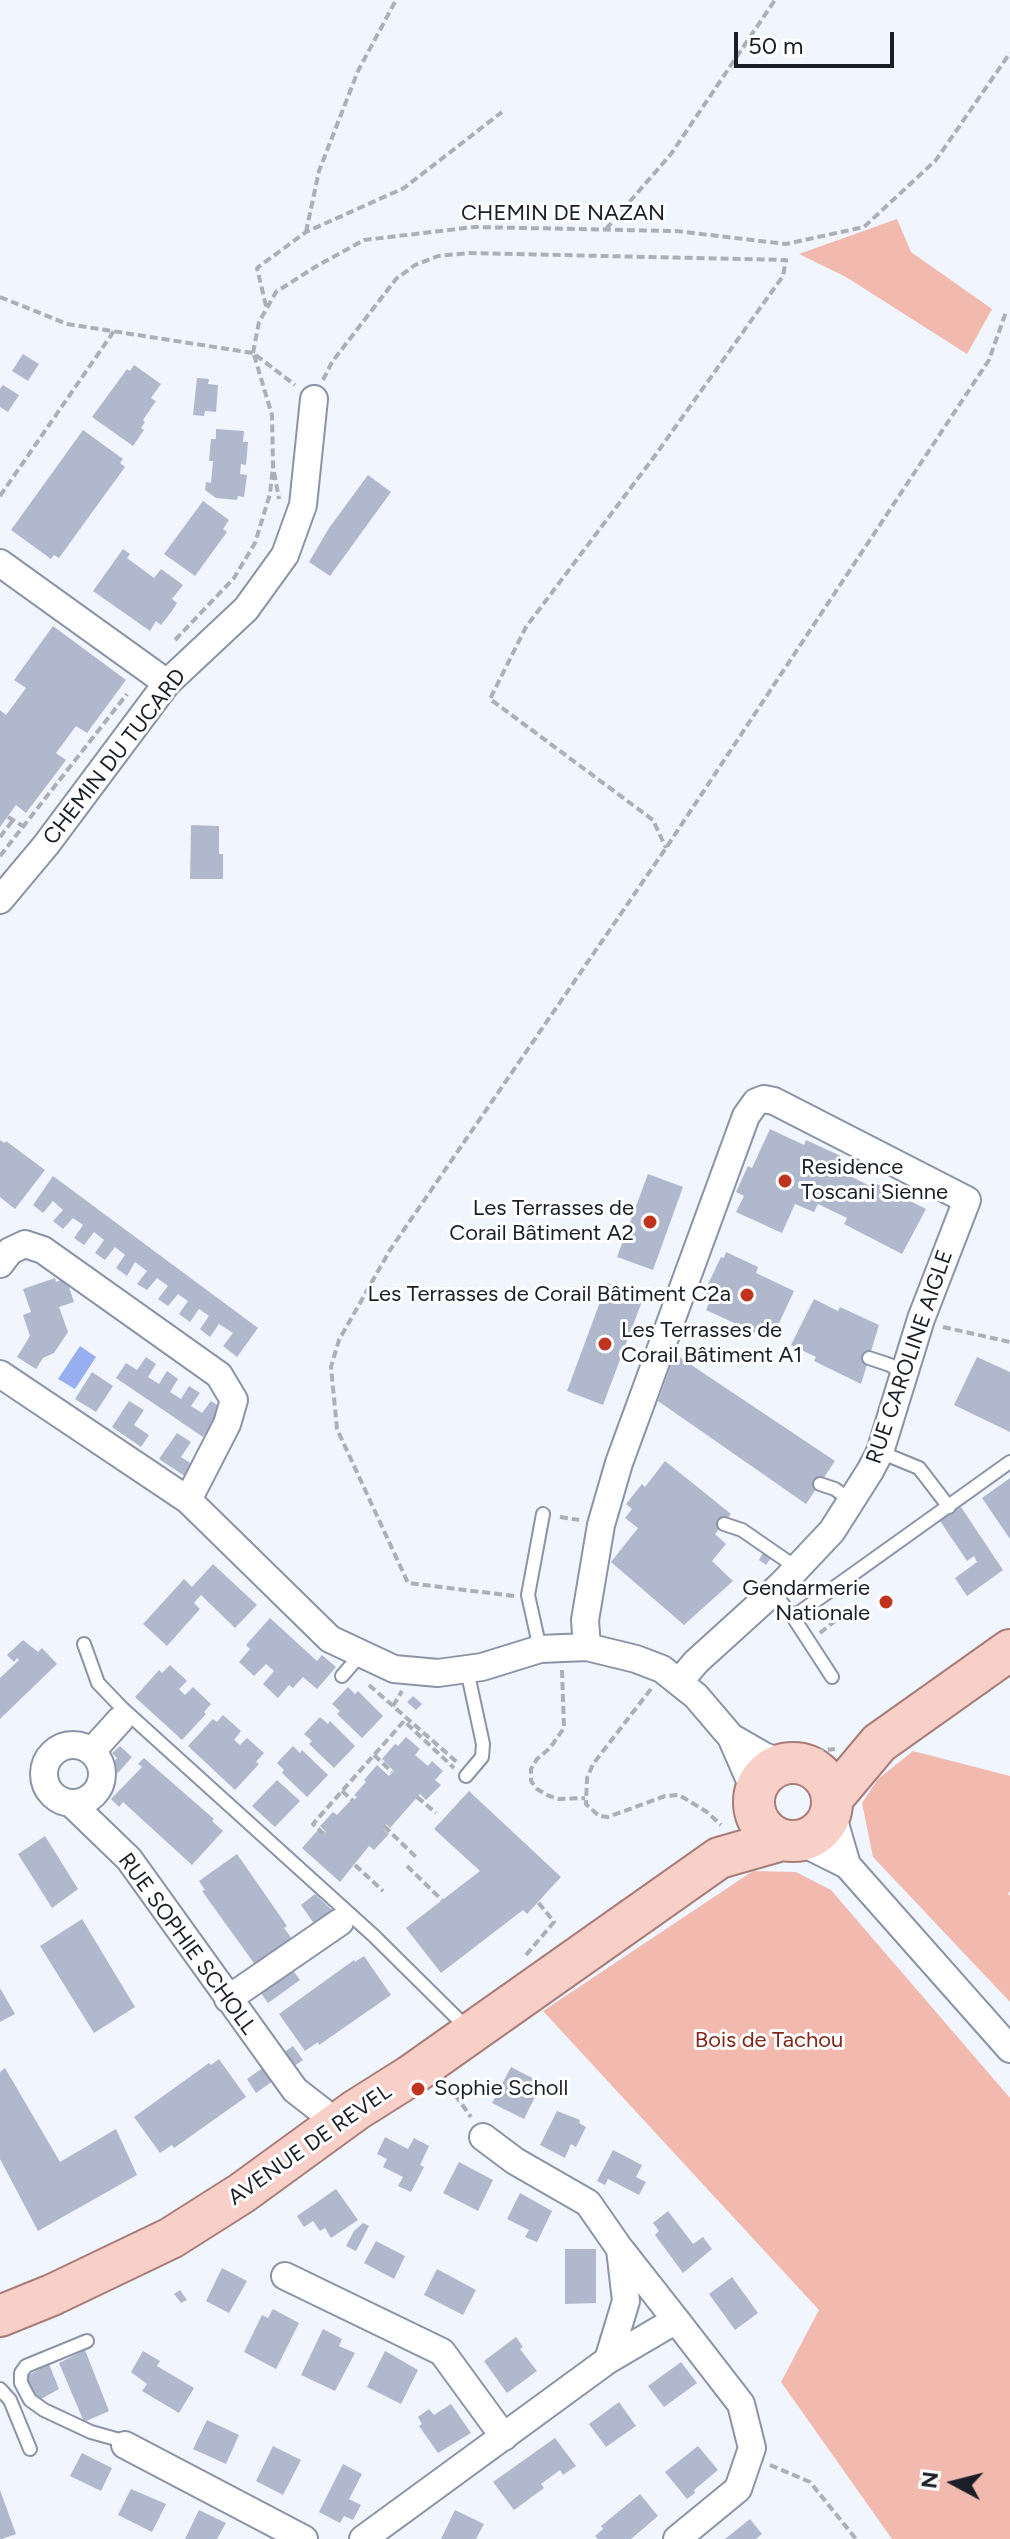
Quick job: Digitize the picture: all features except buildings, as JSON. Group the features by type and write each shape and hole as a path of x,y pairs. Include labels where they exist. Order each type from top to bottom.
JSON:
{"main road":[{"path":"831,1804 879,1743 1010,1650"},
{"path":"795,1764 812,1768 826,1781 831,1804 828,1819 817,1833 790,1840 762,1827 739,1821 766,1773 795,1764 824,1761 879,1743"},
{"name":"AVENUE DE REVEL","path":"0,2316 52,2295 171,2238 242,2193 322,2134 472,2033 739,1821 790,1840"}],"street":[{"name":"CHEMIN DU TUCARD","path":"0,900 46,845 157,676 246,609 285,555 303,505 314,399"},
{"path":"0,563 157,676"},
{"name":"RUE CAROLINE AIGLE","path":"601,1525 651,1371 746,1116 756,1102 764,1099 774,1101 967,1200 921,1319 880,1452 851,1501 832,1531 773,1592 696,1662 671,1675"},
{"path":"0,1264 10,1251 25,1244 43,1250 219,1375 234,1400 227,1424 188,1500"},
{"path":"0,1374 188,1500 330,1639 351,1666 438,1673 467,1670 562,1648 609,1651 671,1675 696,1696 731,1737 764,1756 795,1764"},
{"path":"562,1648 585,1620 601,1525"},
{"path":"72,1804 89,1799 101,1785 102,1766 92,1751 120,1720"},
{"path":"731,1737 739,1821"},
{"name":"RUE SOPHIE SCHOLL","path":"92,1751 84,1746 63,1746 48,1758 44,1768 47,1788 53,1796 72,1804 129,1859 295,2090 322,2111 322,2134"},
{"path":"831,1804 847,1865"},
{"path":"790,1840 847,1865 1010,2049"},
{"path":"228,1999 340,1922"},
{"path":"483,2137 515,2161 588,2203 741,2404 752,2448 738,2489 677,2539"},
{"path":"608,2360 626,2301 620,2249"},
{"path":"285,2276 442,2352 504,2437"},
{"path":"363,2539 608,2360 676,2320"},
{"path":"125,2445 304,2539"}],"lane":[{"path":"869,1358 890,1365 905,1375"},
{"path":"880,1452 919,1468 949,1507"},
{"path":"793,1617 1010,1462"},
{"path":"820,1484 835,1489 851,1501"},
{"path":"543,1514 528,1597 562,1648"},
{"path":"724,1524 742,1530 797,1568"},
{"path":"773,1592 832,1677"},
{"path":"84,1644 98,1683 123,1709 374,1936 472,2033"},
{"path":"467,1670 483,1744 482,1757 468,1774"},
{"path":"87,2341 26,2366 21,2373 21,2383 30,2400 44,2410 125,2445"},
{"path":"0,2389 10,2400 30,2449"}],"path":[{"path":"306,232 319,171 352,85 396,0"},
{"path":"606,229 671,154 775,0"},
{"name":"CHEMIN DE NAZAN","path":"253,353 259,322 276,292 364,240 474,227 676,231 786,244 864,227 936,160 1010,53"},
{"path":"266,308 257,268 306,232 404,188 502,112"},
{"path":"0,297 67,324 253,353 314,399 332,362 396,279 415,265 438,256 469,253 786,260 783,276 526,627 490,699 653,820 666,848"},
{"path":"528,1597 408,1583 337,1429 331,1367 339,1340 390,1250 666,848 989,360 1006,312"},
{"path":"0,496 114,331"},
{"path":"0,856 157,676 234,578 255,543 270,494 273,466 272,415 253,353"},
{"path":"0,837 10,818 23,826"},
{"path":"943,1327 1010,1342"},
{"path":"543,1514 601,1525"},
{"path":"562,1648 564,1728 550,1748 537,1759 531,1769 531,1781 549,1796 559,1799 585,1798"},
{"path":"351,1666 468,1774"},
{"path":"671,1675 593,1764 587,1778 585,1798 591,1811 608,1817 665,1796 679,1795 707,1812 739,1821"},
{"path":"324,1834 313,1824 404,1721 454,1768"},
{"path":"374,1755 392,1772"},
{"path":"342,1791 353,1801"},
{"path":"417,1797 436,1813"},
{"path":"384,1826 416,1857"},
{"path":"355,1865 383,1891"},
{"path":"407,1866 442,1900"},
{"path":"524,1958 554,1922 538,1902"},
{"path":"441,2076 483,2137"},
{"path":"750,2456 810,2482 856,2539"}],"green space":[{"path":"897,219 911,252 992,309 967,354 846,277 799,254"},
{"path":"913,1751 1010,1776 1010,2002 873,1857 862,1803 878,1779"},
{"name":"Bois de Tachou","path":"753,1871 796,1872 831,1890 1010,2098 1010,2539 892,2539 781,2382 819,2310 543,2011"}],"water":[{"path":"80,1346 96,1357 75,1389 58,1379"}],"place":[{"name":"Residence Toscani Sienne","path":"785,1181"},
{"name":"Les Terrasses de Corail Bâtiment A2","path":"650,1222"},
{"name":"Les Terrasses de Corail Bâtiment C2a","path":"747,1295"},
{"name":"Les Terrasses de Corail Bâtiment A1","path":"605,1344"},
{"name":"Gendarmerie Nationale","path":"886,1602"},
{"name":"Sophie Scholl","path":"418,2089"}]}
